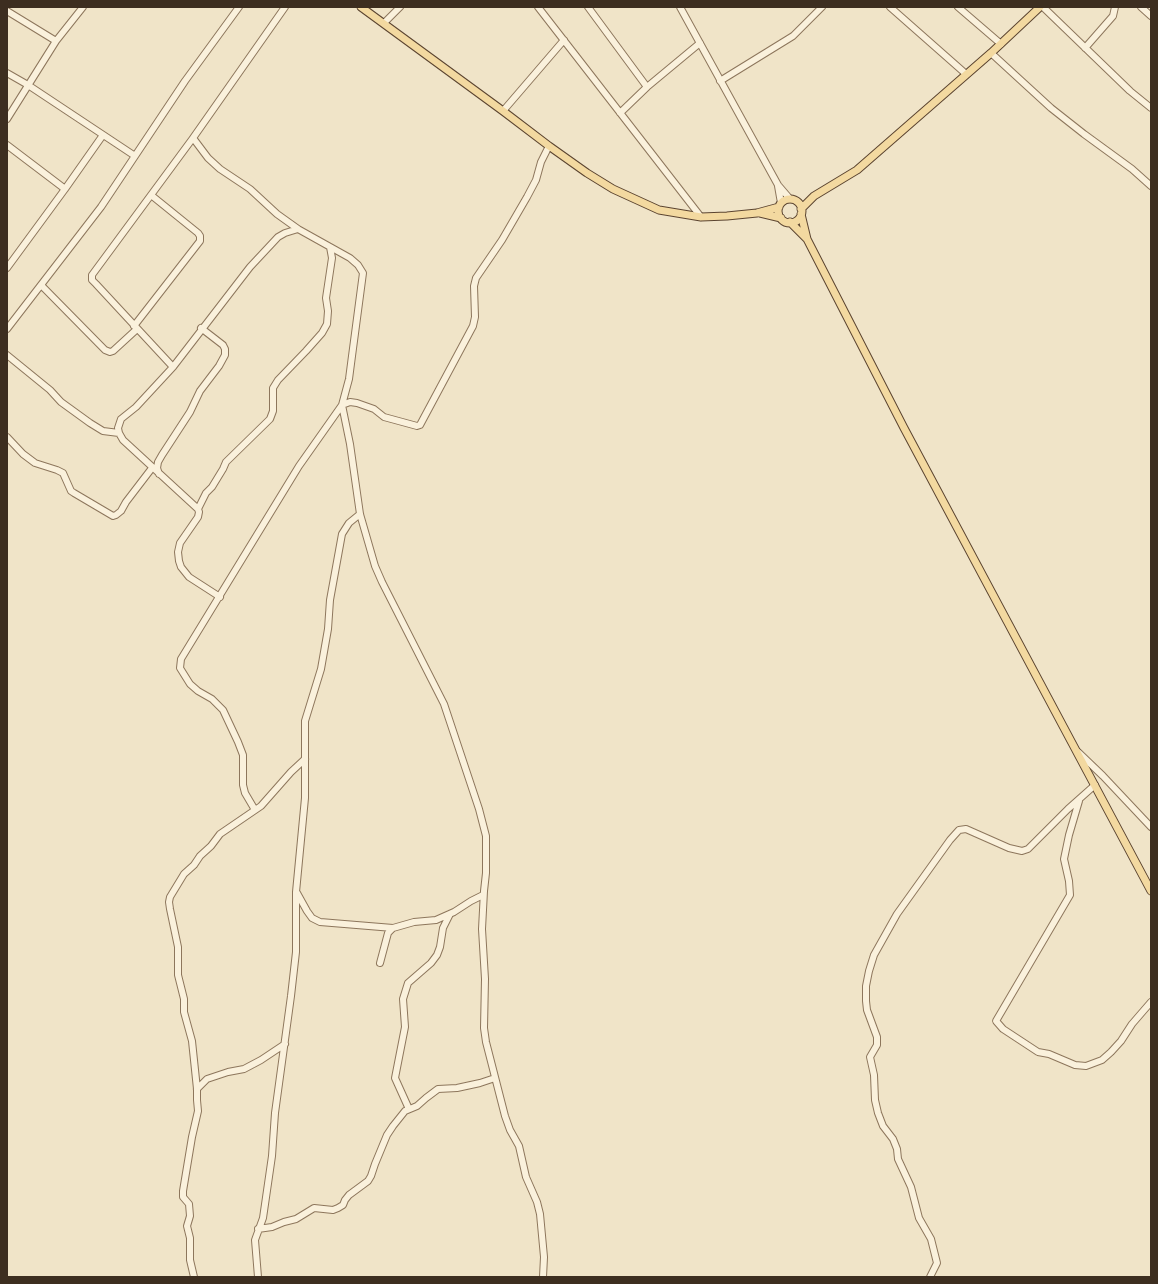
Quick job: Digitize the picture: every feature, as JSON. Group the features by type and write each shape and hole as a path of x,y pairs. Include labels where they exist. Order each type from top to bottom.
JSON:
{"main road":[{"path":"362,7 586,173 613,189 659,210 701,217 727,216 757,213 792,200 814,196"},
{"path":"757,213 780,218 786,222 797,220 801,212 814,196 857,170 966,74 991,54 1042,7"},
{"path":"792,200 799,204 807,239 904,428 1151,891"},
{"path":"780,205 780,218"},
{"path":"790,222 807,239"}],"street":[{"path":"7,119 56,41 83,7"},
{"path":"7,329 101,207 185,81 239,7"},
{"path":"173,367 92,280 92,275 193,138 285,7"},
{"path":"384,23 400,7"},
{"path":"538,7 701,217"},
{"path":"588,7 647,87"},
{"path":"680,7 778,185 792,200"},
{"path":"720,81 792,36 822,7"},
{"path":"890,7 966,74"},
{"path":"958,7 1001,44"},
{"path":"1042,7 1151,108"},
{"path":"1085,48 1113,16 1115,7"},
{"path":"1141,7 1151,16"},
{"path":"7,11 56,41"},
{"path":"503,111 564,40"},
{"path":"620,113 647,87 700,43"},
{"path":"991,54 1056,112 1132,169 1151,186"},
{"path":"7,73 28,85 135,156"},
{"path":"7,268 103,135"},
{"path":"193,138 208,158 220,169 250,189 277,214 298,229 350,258 358,265 363,273 349,379 342,405 298,466 220,597 181,659 180,668 190,684 198,691 212,699 223,710 243,755 242,784 245,793 255,810"},
{"path":"7,145 65,189"},
{"path":"342,405 350,402 357,403 374,409 384,417 417,426 420,425 472,326 475,317 474,286 476,278 502,240 528,197 536,180 541,162 549,146"},
{"path":"778,185 780,205"},
{"path":"41,285 105,350 110,352 113,351 136,328 200,241 200,236 198,233 151,195"},
{"path":"198,509 123,440 118,428 121,420 136,407 173,367 201,328 250,267 278,237 298,229"},
{"path":"220,597 189,577 181,567 178,552 180,543 198,517 198,509 206,493 212,487 226,462 270,419 273,411 273,388 278,380 322,333 327,324 328,311 326,298 332,258 330,247"},
{"path":"159,474 157,468 158,462 190,412 200,391 219,366 225,354 223,345 201,328"},
{"path":"7,355 50,390 61,402 90,423 103,431 119,433"},
{"path":"342,405 350,444 360,514 366,540 379,577 444,704 479,809 486,836 486,874 483,895 482,929 485,978 484,1028 486,1042 505,1116 518,1146 526,1177 537,1202 540,1214 544,1257 544,1277"},
{"path":"7,437 23,454 35,463 63,473 74,493 113,516 121,511 126,502 152,468"},
{"path":"258,1277 254,1248 262,1218 272,1156 275,1113 296,954 296,892 305,798 305,721 321,669 328,629 330,600 342,534 349,523 360,514"},
{"path":"1077,752 1103,776 1151,827"},
{"path":"194,1277 190,1260 190,1238 187,1226 190,1216 189,1204 183,1197 183,1191 198,1111 197,1089 192,1041 184,1012 184,999 178,975 178,947 170,909 170,897 180,879 211,846 220,834 261,806 290,772 305,759"},
{"path":"930,1277 937,1264 931,1239 919,1218 911,1187 898,1159 897,1149 893,1139 883,1126 875,1100 874,1075 870,1057 877,1045 877,1037 866,1001 866,986 874,955 897,914 950,840 959,830 966,829 1009,848 1022,851 1028,848 1079,799 1095,786"},
{"path":"1079,799 1068,835 1064,859 1069,881 1070,895 996,1021 1003,1029 1038,1052 1049,1054 1075,1065 1086,1066 1102,1060 1111,1052 1124,1038 1132,1024 1151,1002"},
{"path":"296,892 312,918 320,922 393,928 414,922 436,920 450,914 483,895"},
{"path":"409,1109 395,1078 405,1027 403,999 408,983 431,963 437,955 444,928 450,914"},
{"path":"380,963 388,933 393,928"},
{"path":"197,1089 208,1079 228,1072 244,1069 285,1044"},
{"path":"258,1229 272,1227 296,1219 314,1208 332,1210 343,1205 350,1195 368,1181 387,1135 405,1111 417,1106 438,1089 457,1088 480,1084 495,1078"}]}
